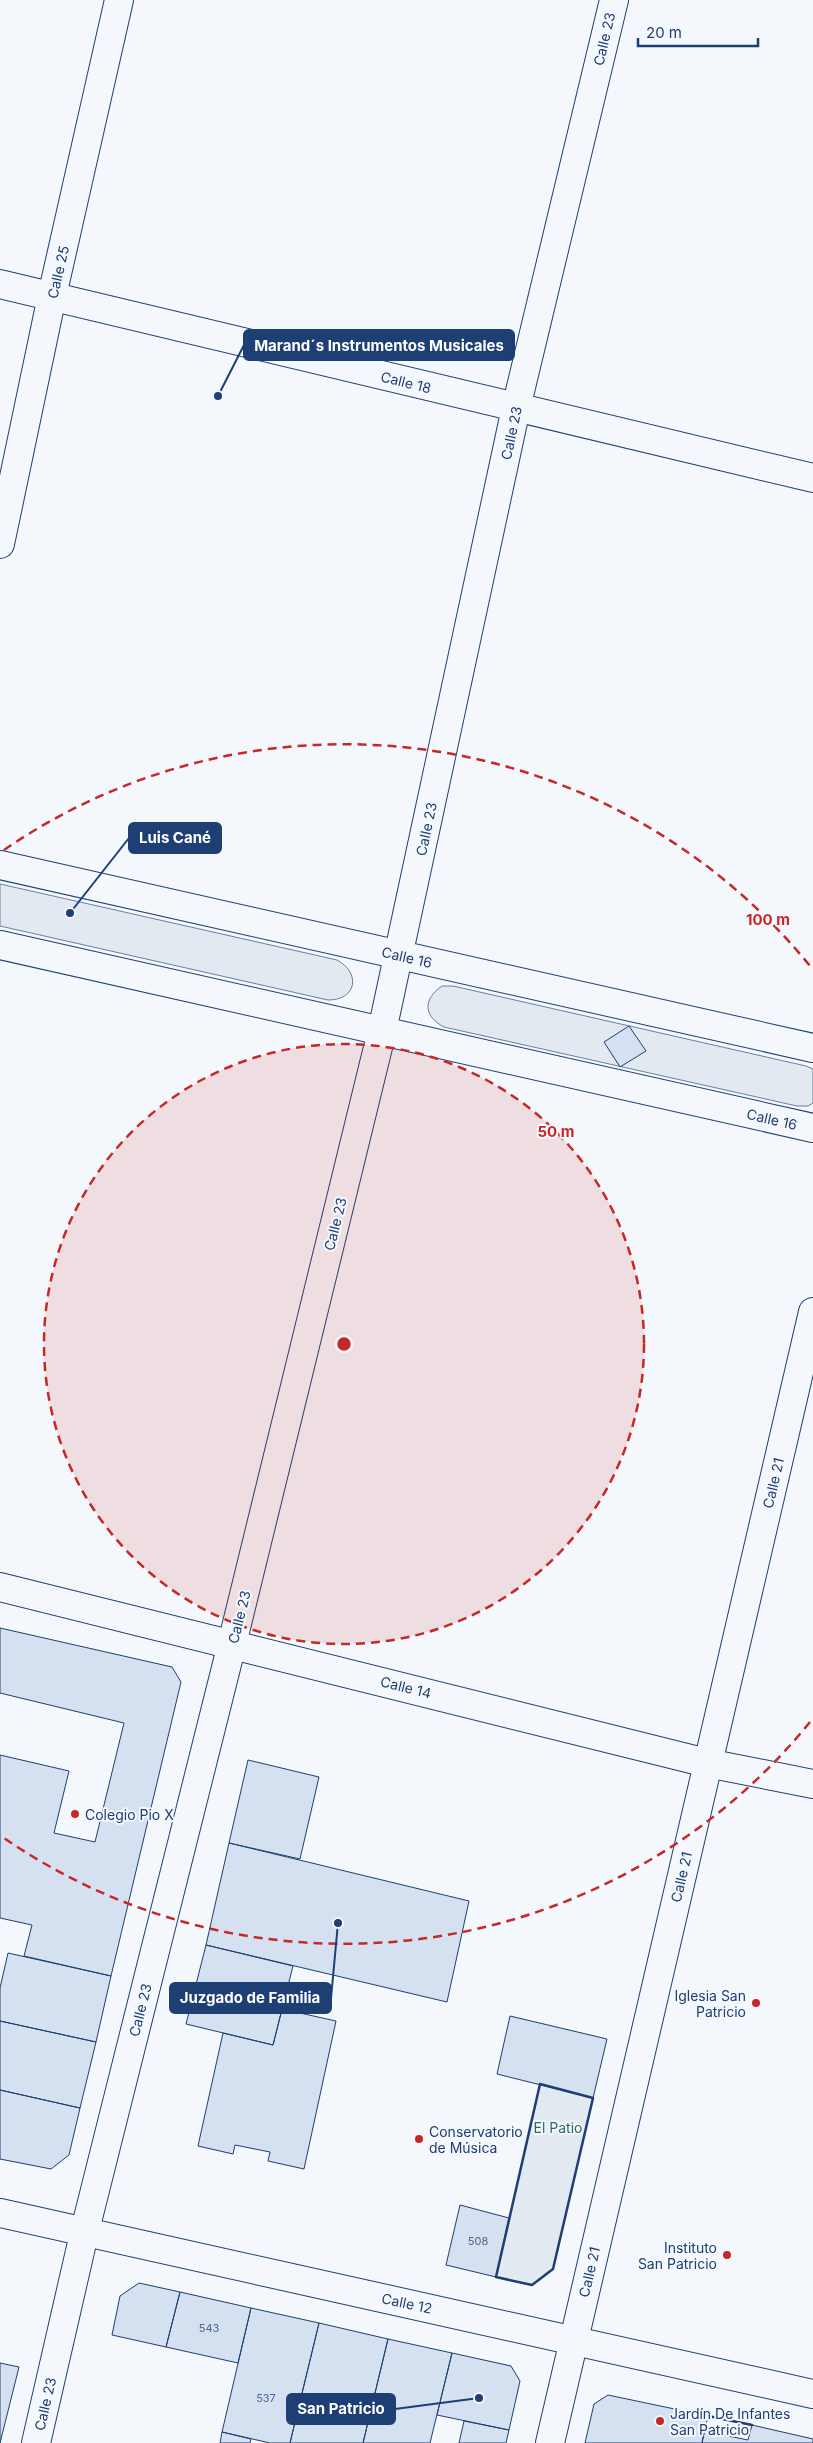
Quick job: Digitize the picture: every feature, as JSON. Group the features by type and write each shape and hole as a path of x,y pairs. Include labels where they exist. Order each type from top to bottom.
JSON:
{"street":[{"name":"Calle 25","path":"0,544 52,296 119,0"},
{"name":"Calle 23","path":"36,2443 84,2234 232,1644 382,1031 516,408 614,0"},
{"name":"Calle 18","path":"0,284 813,478"},
{"name":"Calle 16","path":"0,865 813,1048"},
{"name":"Calle 16","path":"0,945 813,1128"},
{"name":"Calle 21","path":"550,2443 813,1312"},
{"name":"Calle 14","path":"0,1587 707,1763 813,1784"},
{"name":"Calle 12","path":"0,2213 84,2234 574,2339 813,2394"}],"green space":[{"path":"0,884 337,960 345,965 350,972 352,985 350,991 345,996 328,1000 0,926"},
{"path":"442,986 453,986 806,1066 813,1069 813,1103 808,1106 797,1106 444,1027 432,1018 428,1007 431,996"},
{"name":"El Patio","path":"540,2084 593,2098 553,2269 532,2285 496,2277"}],"building":[{"path":"629,1026 646,1051 620,1067 604,1042"},
{"name":"Colegio Pio X","path":"0,1628 172,1667 181,1682 111,1976 24,1956 32,1925 0,1918 0,1755 69,1771 54,1833 95,1842 124,1723 0,1693"},
{"path":"248,1760 319,1777 300,1859 229,1843"},
{"path":"229,1843 469,1901 447,2002 206,1945"},
{"path":"206,1945 293,1966 273,2045 186,2024"},
{"path":"8,1953 111,1976 96,2042 0,2021 0,1988"},
{"path":"282,2009 336,2021 304,2169 268,2161 270,2152 235,2145 233,2154 198,2146 223,2033 273,2045"},
{"path":"510,2016 607,2039 593,2098 497,2074"},
{"path":"0,2021 96,2042 80,2108 0,2090"},
{"path":"0,2090 80,2108 69,2155 51,2169 0,2159"},
{"path":"460,2205 509,2218 496,2277 446,2265"},
{"path":"139,2283 180,2292 166,2347 112,2335 120,2296"},
{"path":"180,2292 251,2308 238,2363 166,2347"},
{"path":"251,2308 319,2323 290,2443 270,2443 222,2432"},
{"path":"319,2323 388,2339 363,2443 290,2443"},
{"path":"388,2339 452,2353 430,2443 363,2443"},
{"path":"452,2353 511,2366 520,2381 509,2430 437,2415"},
{"path":"0,2363 19,2367 0,2443"},
{"name":"Jardín De Infantes San Patricio","path":"608,2395 708,2416 702,2443 585,2443 594,2404"},
{"path":"464,2421 509,2430 506,2443 459,2443"},
{"path":"752,2425 813,2439 813,2443 702,2443 704,2431 748,2440"},
{"path":"222,2432 251,2439 250,2443 220,2443"}],"wall":[{"path":"540,2084 593,2098 553,2269 532,2285 496,2277 540,2084"},
{"path":"708,2416 752,2425"}],"place":[{"name":"Marand´s Instrumentos Musicales","path":"218,396"},
{"name":"Luis Cané","path":"70,913"},
{"name":"Colegio Pio X","path":"75,1814"},
{"name":"Juzgado de Familia","path":"338,1923"},
{"name":"Iglesia San Patricio","path":"756,2003"},
{"name":"Conservatorio de Música","path":"419,2139"},
{"name":"Instituto San Patricio","path":"727,2255"},
{"name":"San Patricio","path":"479,2398"},
{"name":"Jardín De Infantes San Patricio","path":"660,2421"}]}
